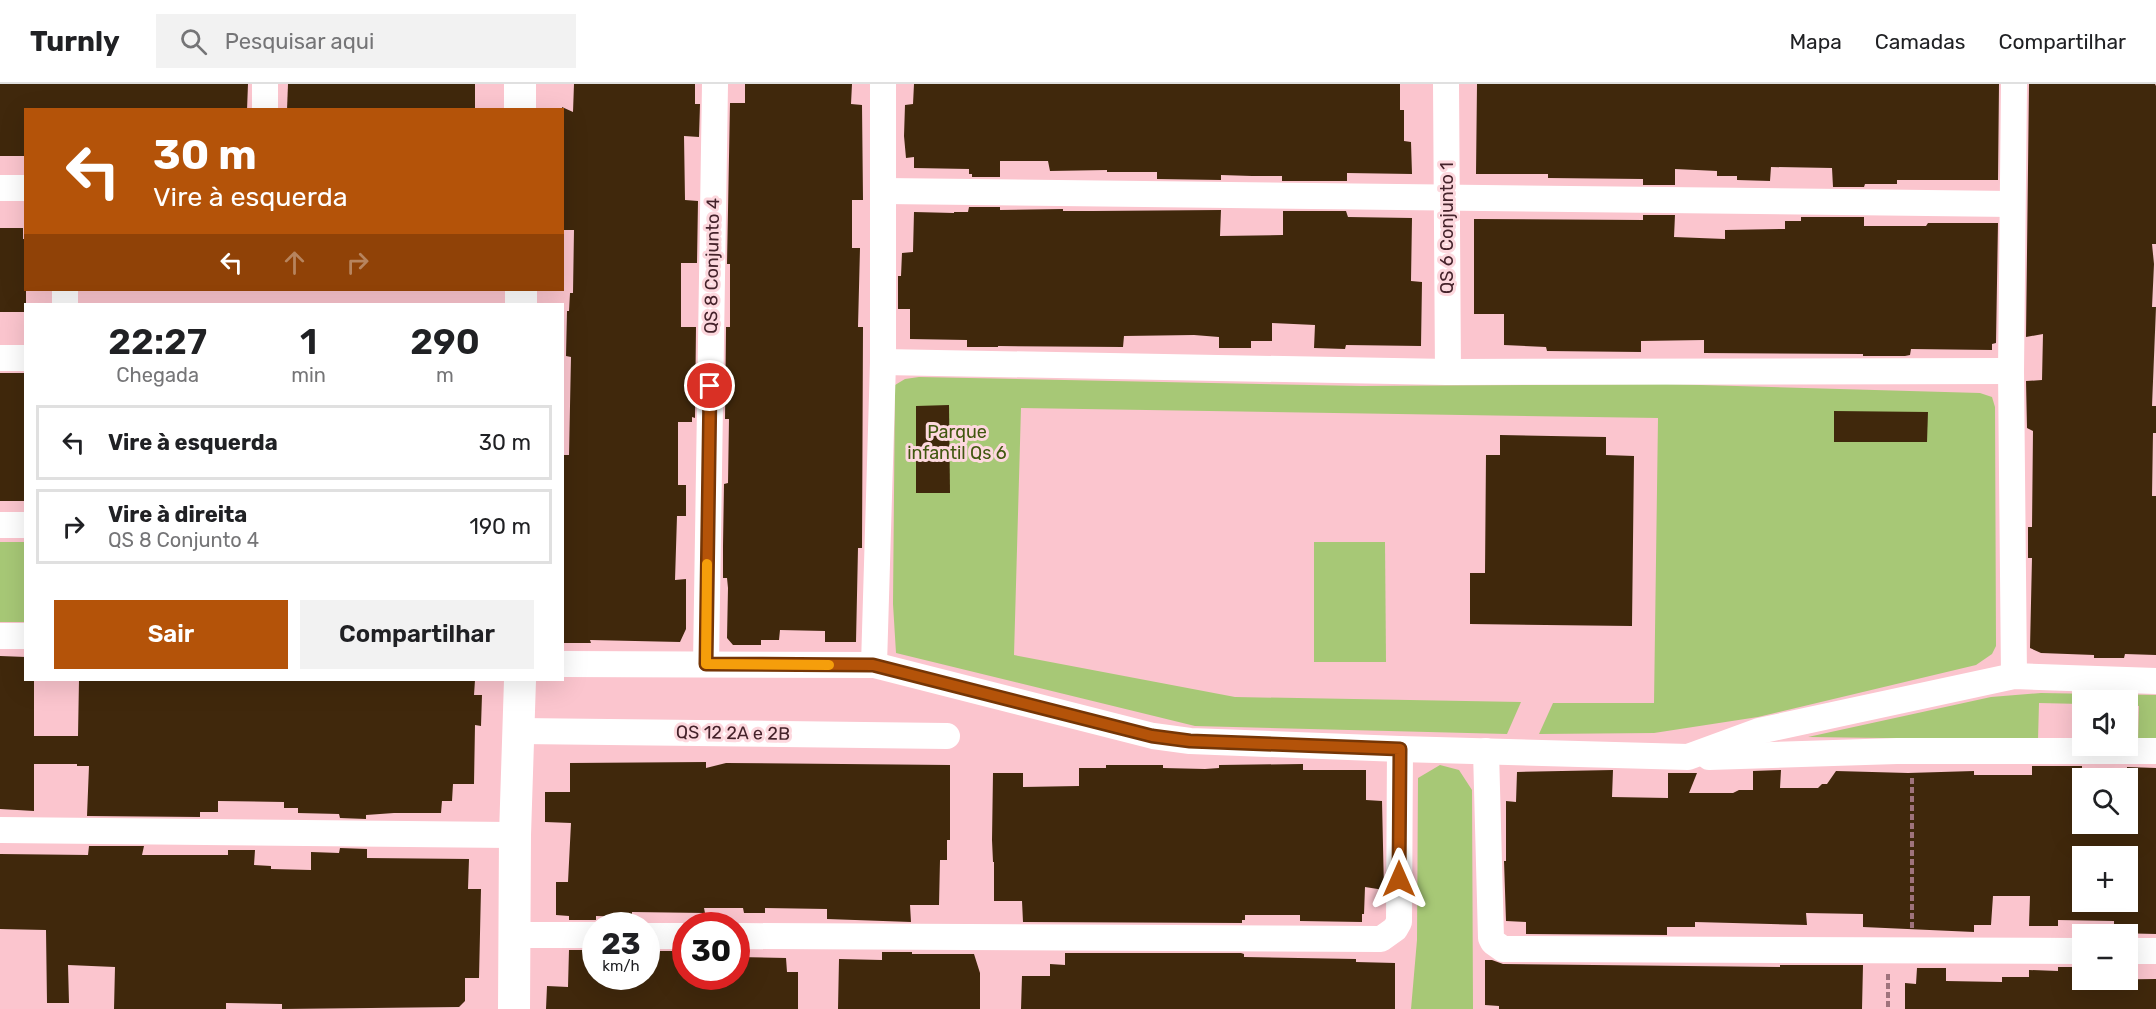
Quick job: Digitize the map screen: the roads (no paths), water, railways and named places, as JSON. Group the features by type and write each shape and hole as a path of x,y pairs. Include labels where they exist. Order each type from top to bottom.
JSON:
{"street":[{"path":"265,84 265,108"},
{"path":"520,84 520,108"},
{"name":"QS 8 Conjunto 4","path":"706,664 715,84"},
{"path":"873,665 883,362 883,84"},
{"name":"QS 6 Conjunto 1","path":"1446,84 1448,372"},
{"path":"2014,84 2011,371 2014,676"},
{"path":"0,188 24,188"},
{"path":"884,191 2012,204"},
{"path":"0,358 24,358"},
{"path":"883,362 1448,372 2011,371"},
{"path":"0,525 24,525"},
{"path":"0,636 24,636"},
{"path":"564,664 873,665 1152,736 1190,741 1688,757 1912,752 2156,751"},
{"path":"1688,757 1759,731 2014,676 2156,681"},
{"path":"514,1009 515,835 520,681"},
{"name":"QS 12 2A e 2B","path":"520,731 947,736"},
{"path":"750,936 1381,939 1395,929 1399,922 1400,749"},
{"path":"1486,751 1491,938 1503,949 2072,951"},
{"path":"0,830 515,835"},
{"path":"515,935 582,935"},
{"path":"2138,951 2156,951"}],"park label":[{"name":"Parque infantil Qs 6","path":"957,442"}]}
